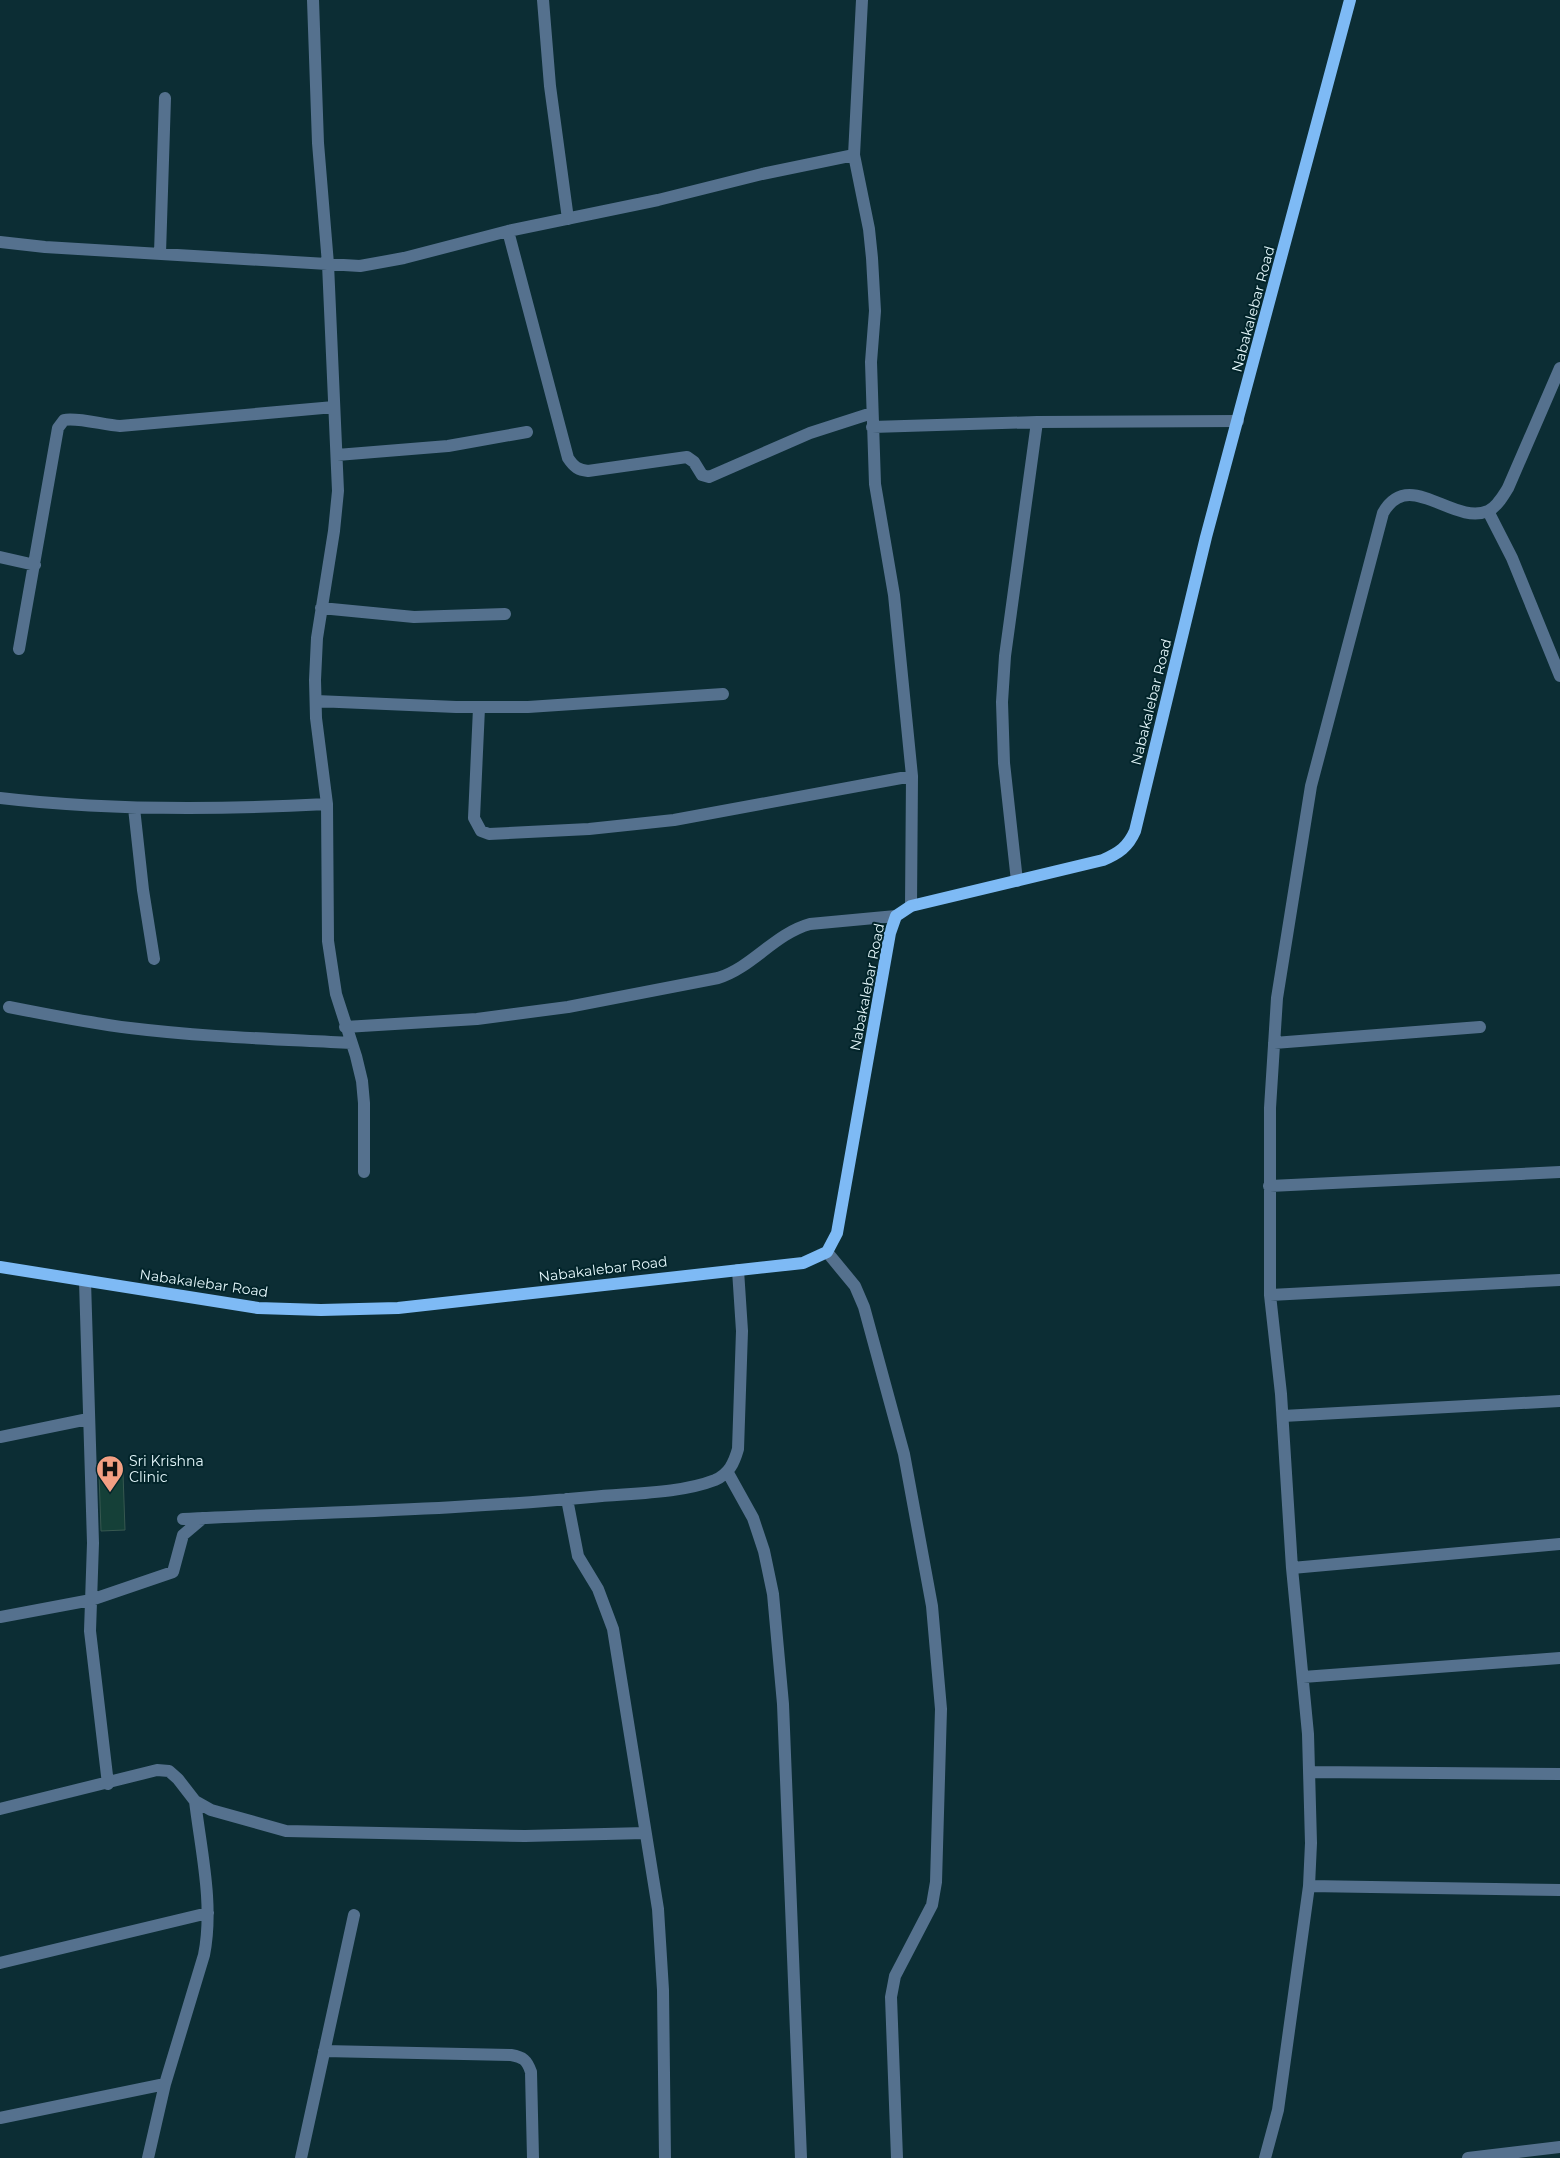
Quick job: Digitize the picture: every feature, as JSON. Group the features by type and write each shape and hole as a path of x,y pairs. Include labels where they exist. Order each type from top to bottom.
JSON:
{"main road":[{"name":"Nabakalebar Road","path":"0,1267 258,1308 321,1310 398,1308 803,1263 827,1252 837,1233 890,933 896,916 911,906 1104,860 1120,852 1130,843 1135,831 1206,537 1350,0"}],"street":[{"path":"314,0 318,143 328,264 338,491 334,531 316,646 316,701 327,804 328,941 336,994 362,1081 364,1103 364,1172"},
{"path":"543,0 550,86 568,219"},
{"path":"862,0 854,155 869,229 872,258 875,311 871,362 875,484 894,595 912,776 911,906"},
{"path":"160,253 165,98"},
{"path":"0,242 360,266 404,258 508,231 658,200 762,174 854,155"},
{"path":"508,231 568,458 573,466 580,470 588,471 687,458 694,462 702,475 708,477 810,433 872,413"},
{"path":"1265,2158 1278,2110 1309,1886 1311,1843 1303,1677 1292,1568 1283,1416 1270,1295 1269,1186 1270,1108 1278,998 1311,786 1382,513 1390,501 1402,496 1415,495 1472,514 1488,511 1497,504 1508,488 1560,368"},
{"path":"19,649 58,428 64,420 72,418 98,425 120,426 334,407"},
{"path":"872,427 1037,422 1238,421"},
{"path":"1017,881 1004,763 1002,702 1005,656 1037,422"},
{"path":"337,455 448,446 527,432"},
{"path":"1488,511 1512,558 1560,676"},
{"path":"0,557 35,565"},
{"path":"321,608 414,617 506,614"},
{"path":"316,701 479,708 528,708 723,694"},
{"path":"479,708 474,818 481,831 489,834 589,829 674,820 912,776"},
{"path":"0,798 69,806 134,808 242,809 327,804"},
{"path":"134,808 143,890 154,959"},
{"path":"345,1027 477,1019 568,1007 718,978 740,969 797,927 810,924 896,916"},
{"path":"9,1007 69,1020 131,1028 232,1037 351,1042"},
{"path":"1274,1042 1480,1028"},
{"path":"1269,1186 1560,1172"},
{"path":"827,1252 854,1286 864,1306 904,1454 932,1606 941,1709 936,1882 932,1904 895,1976 891,1998 897,2158"},
{"path":"183,1519 567,1499 682,1488 715,1480 728,1473 734,1463 738,1449 742,1331 738,1270"},
{"path":"1270,1295 1560,1280"},
{"path":"85,1281 93,1543 91,1600 93,1668 108,1784"},
{"path":"1283,1416 1560,1401"},
{"path":"0,1437 88,1419"},
{"path":"728,1473 753,1518 764,1551 773,1594 784,1724 801,2158"},
{"path":"567,1499 578,1556 598,1588 613,1629 658,1909 663,1990 665,2158"},
{"path":"0,1617 91,1600 173,1572 183,1535 203,1518"},
{"path":"1292,1568 1560,1544"},
{"path":"1303,1677 1560,1658"},
{"path":"0,1809 108,1784 157,1770 169,1771 178,1778 195,1801 212,1810 286,1831 526,1836 645,1832"},
{"path":"1309,1772 1560,1774"},
{"path":"148,2158 165,2084 204,1955 208,1934 208,1913 195,1801"},
{"path":"1309,1886 1560,1890"},
{"path":"0,1963 208,1913"},
{"path":"301,2158 354,1915"},
{"path":"324,2051 511,2055 522,2057 529,2064 531,2072 533,2158"},
{"path":"0,2118 165,2084"},
{"path":"1468,2158 1560,2148"}],"building":[{"path":"123,1473 125,1530 101,1531 99,1474"}],"place":[{"name":"Sri Krishna Clinic","path":"110,1493"}]}
